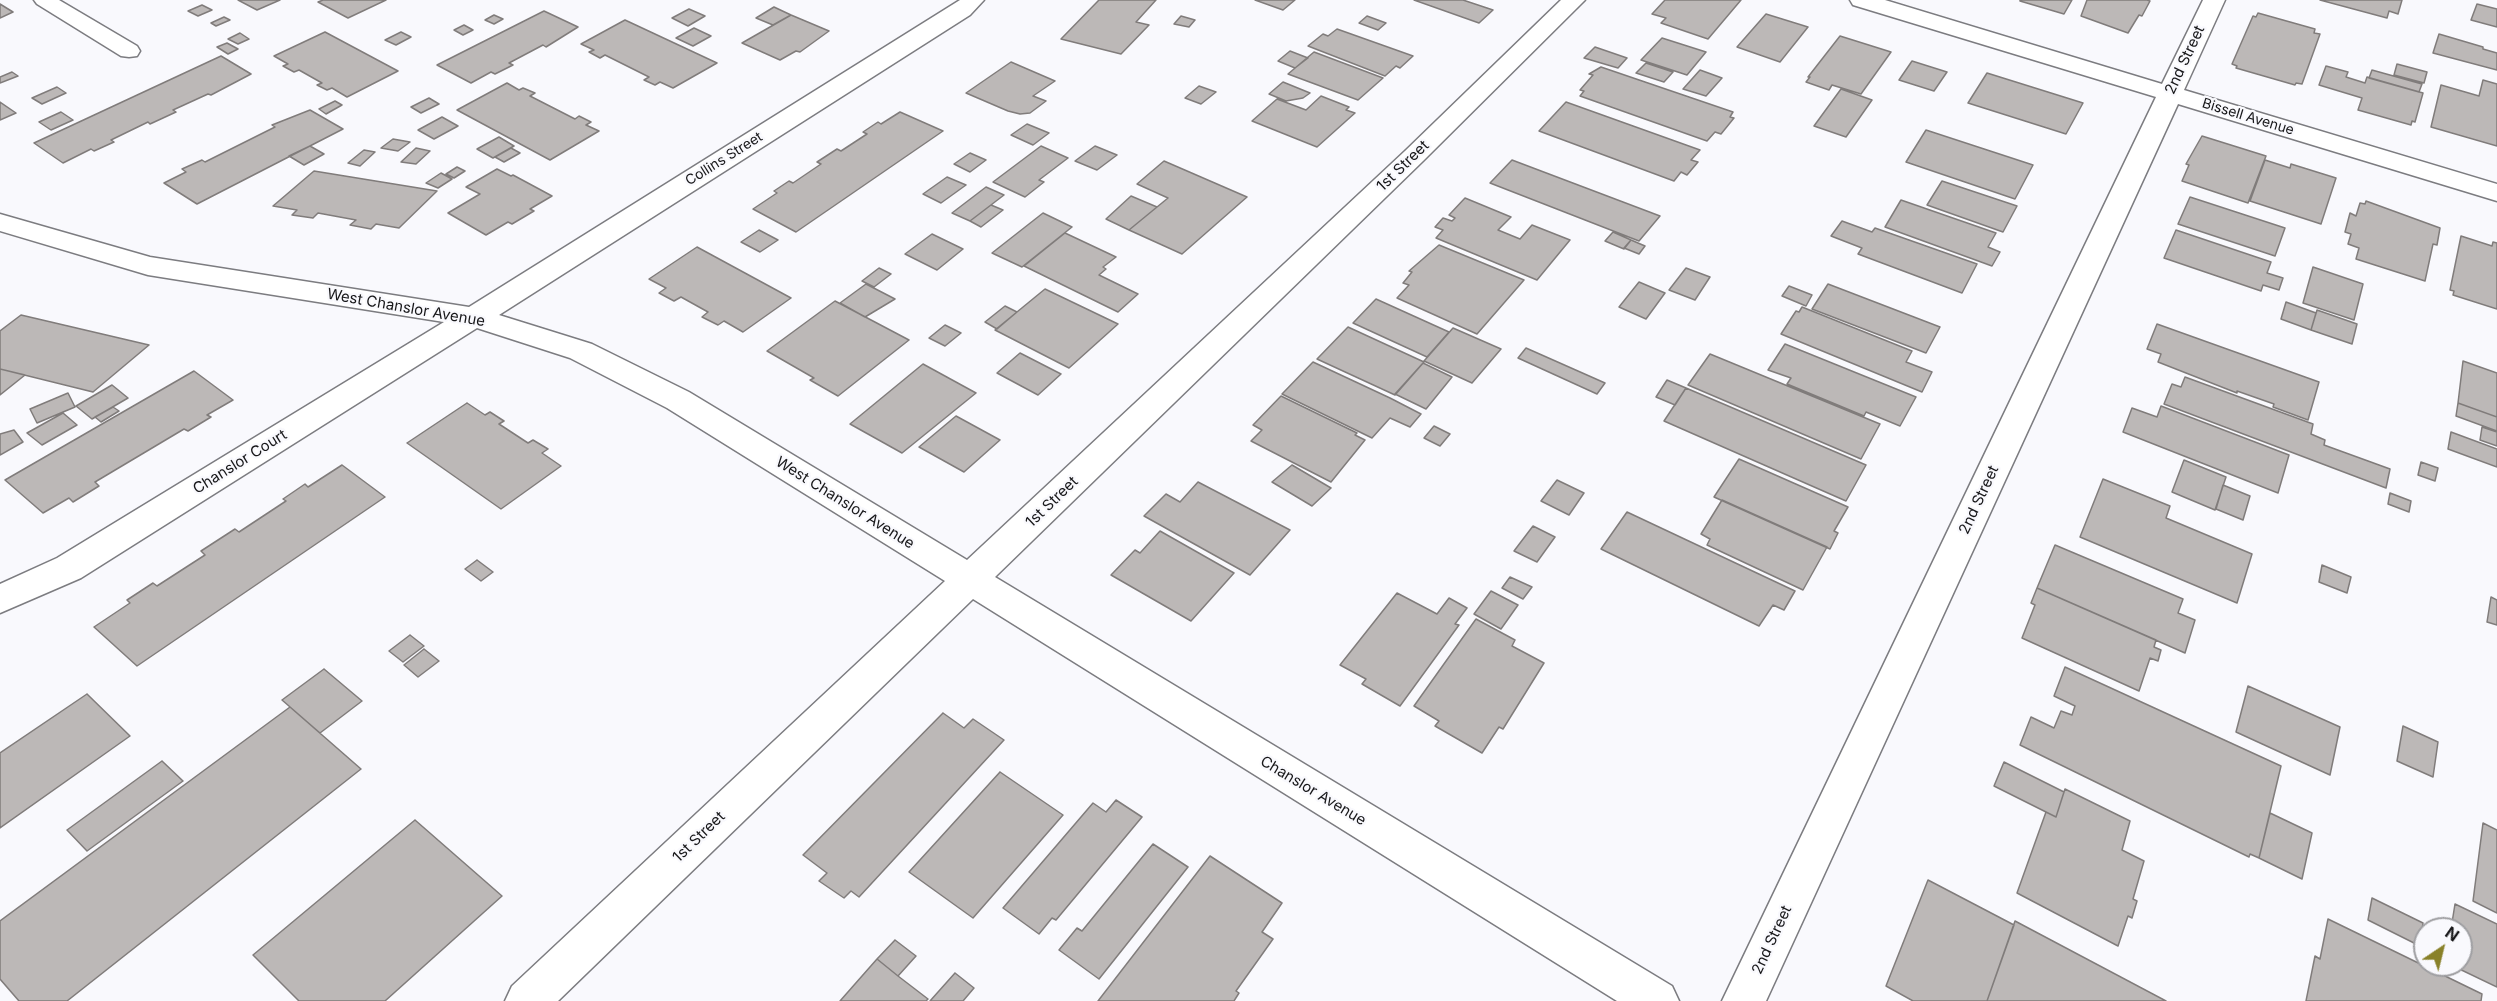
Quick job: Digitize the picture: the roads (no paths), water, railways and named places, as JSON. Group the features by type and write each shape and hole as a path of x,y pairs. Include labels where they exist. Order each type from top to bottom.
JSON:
{"street":[{"name":"Collins Street","path":"474,317 962,10 973,0"},
{"name":"1st Street","path":"526,1001 1414,156 1574,0"},
{"name":"Bissell Avenue","path":"1861,0 2497,193"},
{"name":"2nd Street","path":"1744,1001 2214,0"},
{"name":"West Chanslor Avenue","path":"0,222 148,266 474,317 581,351 678,400 970,580"},
{"name":"Chanslor Court","path":"0,599 69,568 474,317"},
{"name":"Chanslor Avenue","path":"970,580 1657,1001"}],"lane":[{"path":"44,0 129,51"}]}
